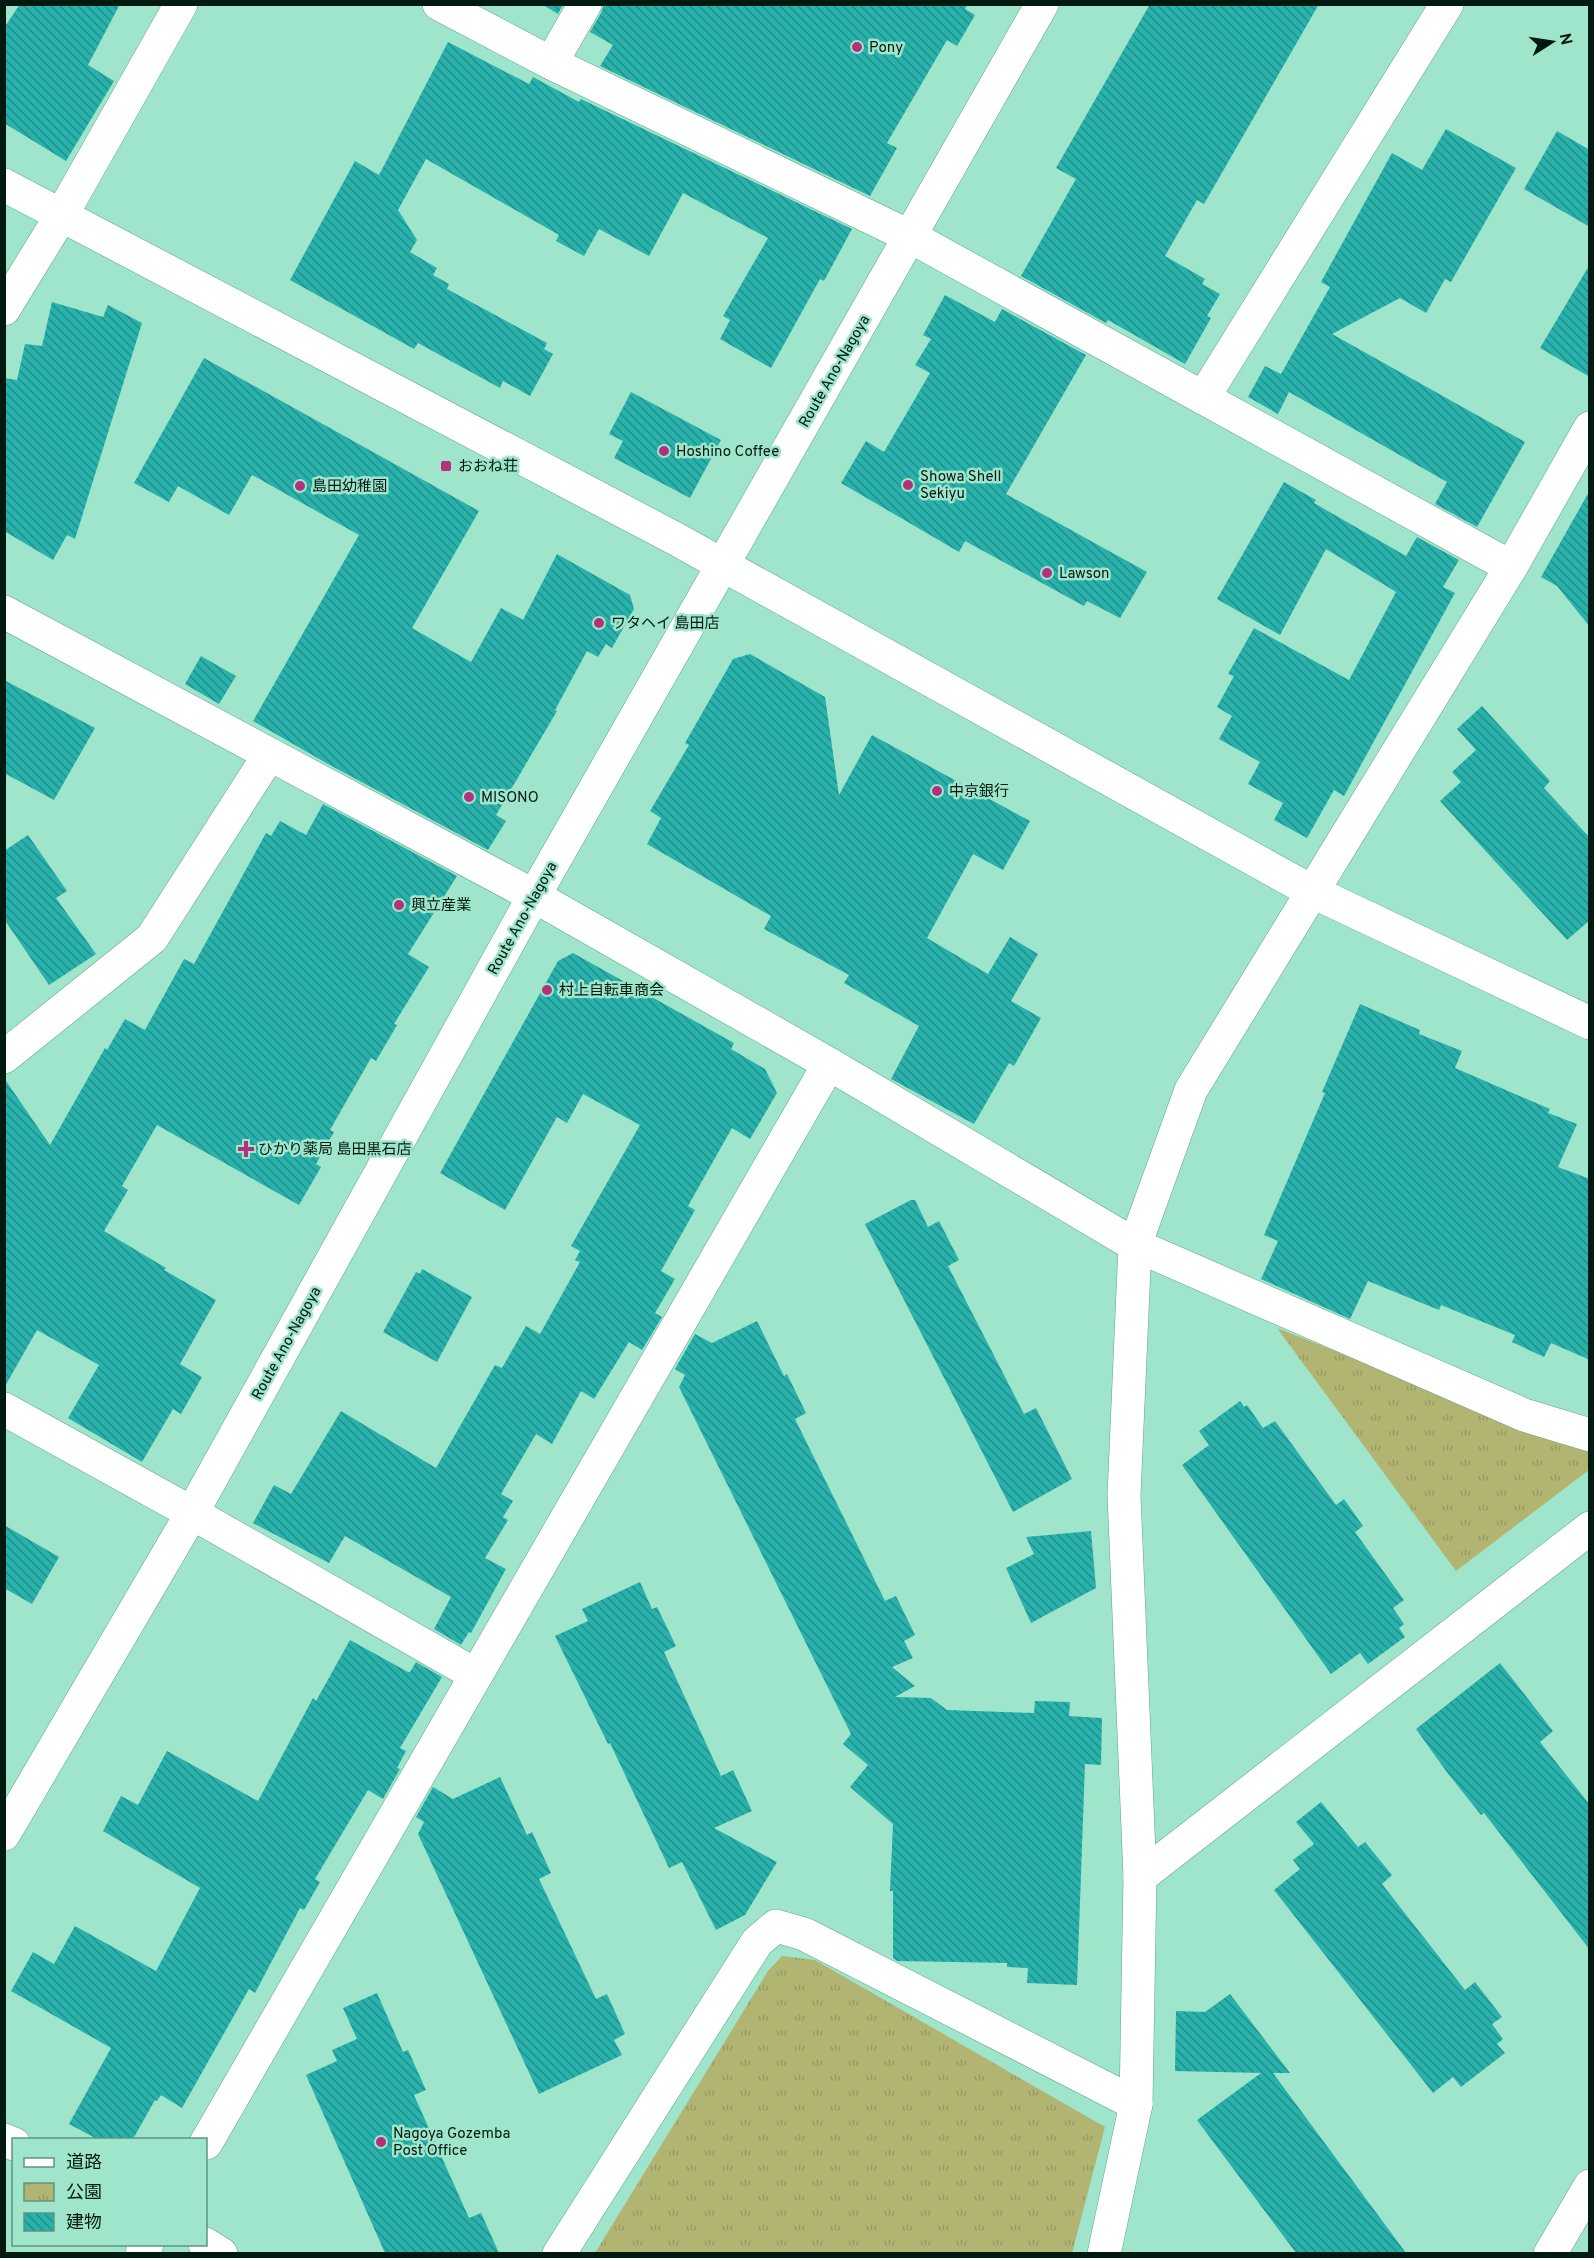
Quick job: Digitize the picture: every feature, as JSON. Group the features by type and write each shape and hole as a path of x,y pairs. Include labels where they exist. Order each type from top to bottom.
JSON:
{"street":[{"path":"4,309 61,216 181,4"},
{"path":"439,4 551,63 911,237 1511,567"},
{"path":"551,63 585,4"},
{"name":"Route Ano-Nagoya","path":"4,1834 192,1513 534,896 1042,4"},
{"path":"1203,398 1447,4"},
{"path":"4,185 723,565 1311,891 1590,1023"},
{"path":"1104,2253 1136,2104 1140,1877 1124,1495 1135,1245 1191,1090 1511,567 1590,428"},
{"path":"4,612 534,896 829,1064 1135,1245 1524,1415 1590,1435"},
{"path":"12,1042 152,938 269,755"},
{"path":"207,2141 829,1064"},
{"path":"4,1409 476,1675"},
{"path":"1140,1877 1590,1528"},
{"path":"559,2253 757,1942 776,1926 804,1934 1136,2104"},
{"path":"1550,2253 1590,2186"},
{"path":"207,2245 221,2253"}],"green space":[{"path":"1277,1328 1589,1451 1589,1470 1456,1571"},
{"path":"782,1956 815,1960 1105,2127 1072,2253 595,2253 768,1971"}],"building":[{"path":"20,4 120,4 88,65 114,81 66,161 4,123 4,28"},
{"path":"542,4 563,4 558,14"},
{"path":"604,4 967,4 965,9 975,15 957,46 947,40 887,143 897,148 870,196 600,66 613,45 590,32"},
{"path":"1150,4 1319,4 1204,204 1197,200 1165,256 1205,279 1202,284 1220,294 1207,316 1211,318 1185,364 1108,320 1106,323 1021,276 1076,179 1056,168"},
{"path":"448,42 529,84 533,77 579,102 581,99 852,229 824,281 820,279 771,368 720,339 730,320 723,316 768,238 683,193 649,256 599,229 584,256 556,241 559,235 426,159 398,210 417,240 410,252 437,268 433,275 449,284 447,289 547,343 544,349 553,354 530,396 503,381 500,388 418,343 414,349 290,280 355,161 379,175"},
{"path":"1446,129 1516,168 1451,282 1445,279 1426,313 1400,298 1332,334 1525,442 1477,527 1435,504 1447,482 1289,392 1278,414 1248,397 1265,366 1281,374 1330,287 1321,282 1392,153 1422,170"},
{"path":"1557,131 1590,150 1590,227 1524,189"},
{"path":"1590,264 1590,377 1540,348"},
{"path":"945,295 995,322 1002,309 1086,355 1006,494 1147,572 1120,618 1087,601 1084,606 965,541 959,552 841,483 866,441 884,452 930,373 915,365 931,339 923,335"},
{"path":"52,302 103,317 108,305 142,323 75,539 67,535 53,560 4,531 4,378 17,380 25,344 42,346"},
{"path":"204,358 479,511 412,628 471,662 501,608 523,620 557,554 630,595 634,609 612,648 606,644 598,657 587,651 555,710 557,711 496,815 506,821 488,850 253,721 359,535 252,475 229,515 178,486 169,502 134,483"},
{"path":"631,392 721,440 690,498 614,458 623,441 609,434"},
{"path":"1284,482 1316,500 1314,503 1406,556 1417,537 1459,560 1443,587 1455,593 1344,796 1334,790 1307,838 1274,820 1283,803 1248,784 1260,762 1219,739 1232,716 1217,707 1234,676 1228,674 1254,628 1349,680 1396,592 1326,549 1280,635 1217,599"},
{"path":"1590,490 1590,627 1557,586 1541,577"},
{"path":"750,654 825,697 839,795 872,735 1030,821 1003,870 973,854 927,938 988,974 1010,937 1038,954 1011,1001 1041,1018 1014,1066 1009,1063 974,1124 891,1079 919,1026 844,983 849,975 764,929 771,916 647,844 661,818 650,811 689,745 685,743 733,659"},
{"path":"201,656 236,676 219,704 185,684"},
{"path":"4,680 95,728 54,800 4,773"},
{"path":"1482,706 1550,781 1544,788 1590,838 1590,920 1567,940 1440,801 1461,782 1452,772 1476,750 1457,729"},
{"path":"323,804 457,876 408,954 429,967 394,1024 397,1025 376,1061 371,1058 330,1130 334,1132 316,1164 321,1167 299,1205 157,1125 122,1186 128,1190 104,1231 216,1300 180,1364 202,1377 181,1414 173,1409 142,1462 68,1418 99,1365 37,1330 4,1388 4,1078 50,1145 105,1048 107,1050 125,1019 145,1030 184,959 194,964 266,833 271,836 280,821 306,835"},
{"path":"28,835 67,891 56,898 96,954 49,985 4,919 4,851"},
{"path":"573,953 734,1043 731,1049 765,1069 777,1093 750,1139 732,1128 688,1206 695,1210 661,1271 675,1279 655,1313 662,1317 642,1350 629,1342 594,1399 581,1391 552,1444 536,1434 501,1494 513,1501 503,1517 508,1520 485,1558 506,1569 471,1633 469,1632 461,1645 434,1629 451,1597 345,1536 329,1563 253,1523 274,1485 291,1494 341,1411 436,1468 495,1365 502,1368 526,1326 540,1334 580,1262 575,1260 580,1251 571,1246 640,1125 583,1094 567,1123 557,1117 505,1210 440,1173 558,961"},
{"path":"1360,1004 1420,1030 1419,1034 1462,1051 1455,1068 1550,1109 1548,1113 1577,1124 1558,1167 1590,1179 1590,1360 1551,1343 1544,1357 1512,1342 1515,1335 1441,1305 1439,1310 1368,1281 1350,1319 1261,1279 1278,1241 1264,1235 1325,1093 1322,1092"},
{"path":"915,1200 928,1227 939,1221 959,1260 948,1266 1024,1414 1036,1408 1072,1479 1013,1512 865,1224"},
{"path":"422,1269 472,1297 437,1362 383,1332 416,1272 420,1274"},
{"path":"757,1321 784,1376 787,1374 806,1413 795,1419 885,1601 896,1596 915,1635 904,1641 913,1658 892,1667 915,1686 895,1697 931,1698 947,1710 1034,1713 1035,1701 1070,1702 1069,1716 1102,1718 1101,1765 1085,1764 1077,1985 1027,1983 1028,1968 1007,1967 1007,1963 897,1961 893,1958 893,1891 890,1891 893,1824 850,1787 868,1765 843,1744 851,1734 679,1387 685,1375 675,1369 695,1334 712,1343"},
{"path":"1240,1401 1244,1407 1247,1405 1263,1428 1275,1421 1336,1505 1344,1499 1363,1526 1355,1532 1404,1600 1393,1608 1404,1624 1399,1628 1405,1637 1368,1664 1360,1653 1331,1674 1182,1465 1209,1445 1199,1431"},
{"path":"4,1525 59,1557 32,1604 4,1588"},
{"path":"1091,1531 1096,1588 1031,1623 1006,1568 1034,1554 1026,1537"},
{"path":"640,1582 652,1609 657,1607 676,1646 664,1652 721,1776 733,1770 752,1811 714,1828 777,1862 745,1915 716,1930 682,1862 669,1868 610,1743 608,1744 555,1636 588,1621 582,1609"},
{"path":"350,1640 408,1672 416,1662 442,1677 400,1748 406,1751 397,1768 400,1769 383,1799 368,1790 315,1879 320,1882 304,1910 300,1908 255,1993 249,1989 182,2108 161,2095 157,2101 155,2100 134,2138 95,2138 69,2124 111,2048 11,1991 33,1952 54,1964 75,1926 156,1971 200,1888 103,1831 121,1796 138,1805 167,1751 258,1801 313,1698 316,1701"},
{"path":"1500,1663 1553,1731 1540,1742 1590,1805 1590,1950 1484,1813 1481,1815 1446,1771 1416,1729"},
{"path":"500,1777 527,1835 532,1832 551,1873 539,1879 596,1999 607,1994 625,2034 614,2040 622,2055 539,2094 418,1834 424,1822 416,1817 433,1787 453,1799"},
{"path":"1321,1802 1358,1847 1365,1842 1392,1875 1382,1884 1465,1990 1475,1982 1502,2017 1492,2024 1503,2039 1497,2044 1505,2053 1461,2087 1453,2077 1433,2093 1274,1890 1300,1869 1293,1860 1314,1844 1296,1822"},
{"path":"377,1993 403,2052 408,2050 426,2090 414,2095 469,2218 481,2213 499,2253 385,2253 306,2075 337,2061 332,2050 357,2039 343,2008"},
{"path":"1230,1994 1290,2073 1273,2073 1406,2253 1296,2253 1197,2120 1261,2073 1175,2071 1176,2011 1205,2012"}],"place":[{"name":"Pony","path":"857,47"},
{"name":"Hoshino Coffee","path":"664,451"},
{"name":"おおね荘","path":"446,466"},
{"name":"Showa Shell Sekiyu","path":"908,485"},
{"name":"島田幼稚園","path":"300,486"},
{"name":"Lawson","path":"1047,573"},
{"name":"ワタヘイ 島田店","path":"599,623"},
{"name":"中京銀行","path":"937,791"},
{"name":"MISONO","path":"469,797"},
{"name":"興立産業","path":"399,905"},
{"name":"村上自転車商会","path":"547,990"},
{"name":"ひかり薬局 島田黒石店","path":"246,1149"},
{"name":"Nagoya Gozemba Post Office","path":"381,2142"}]}
